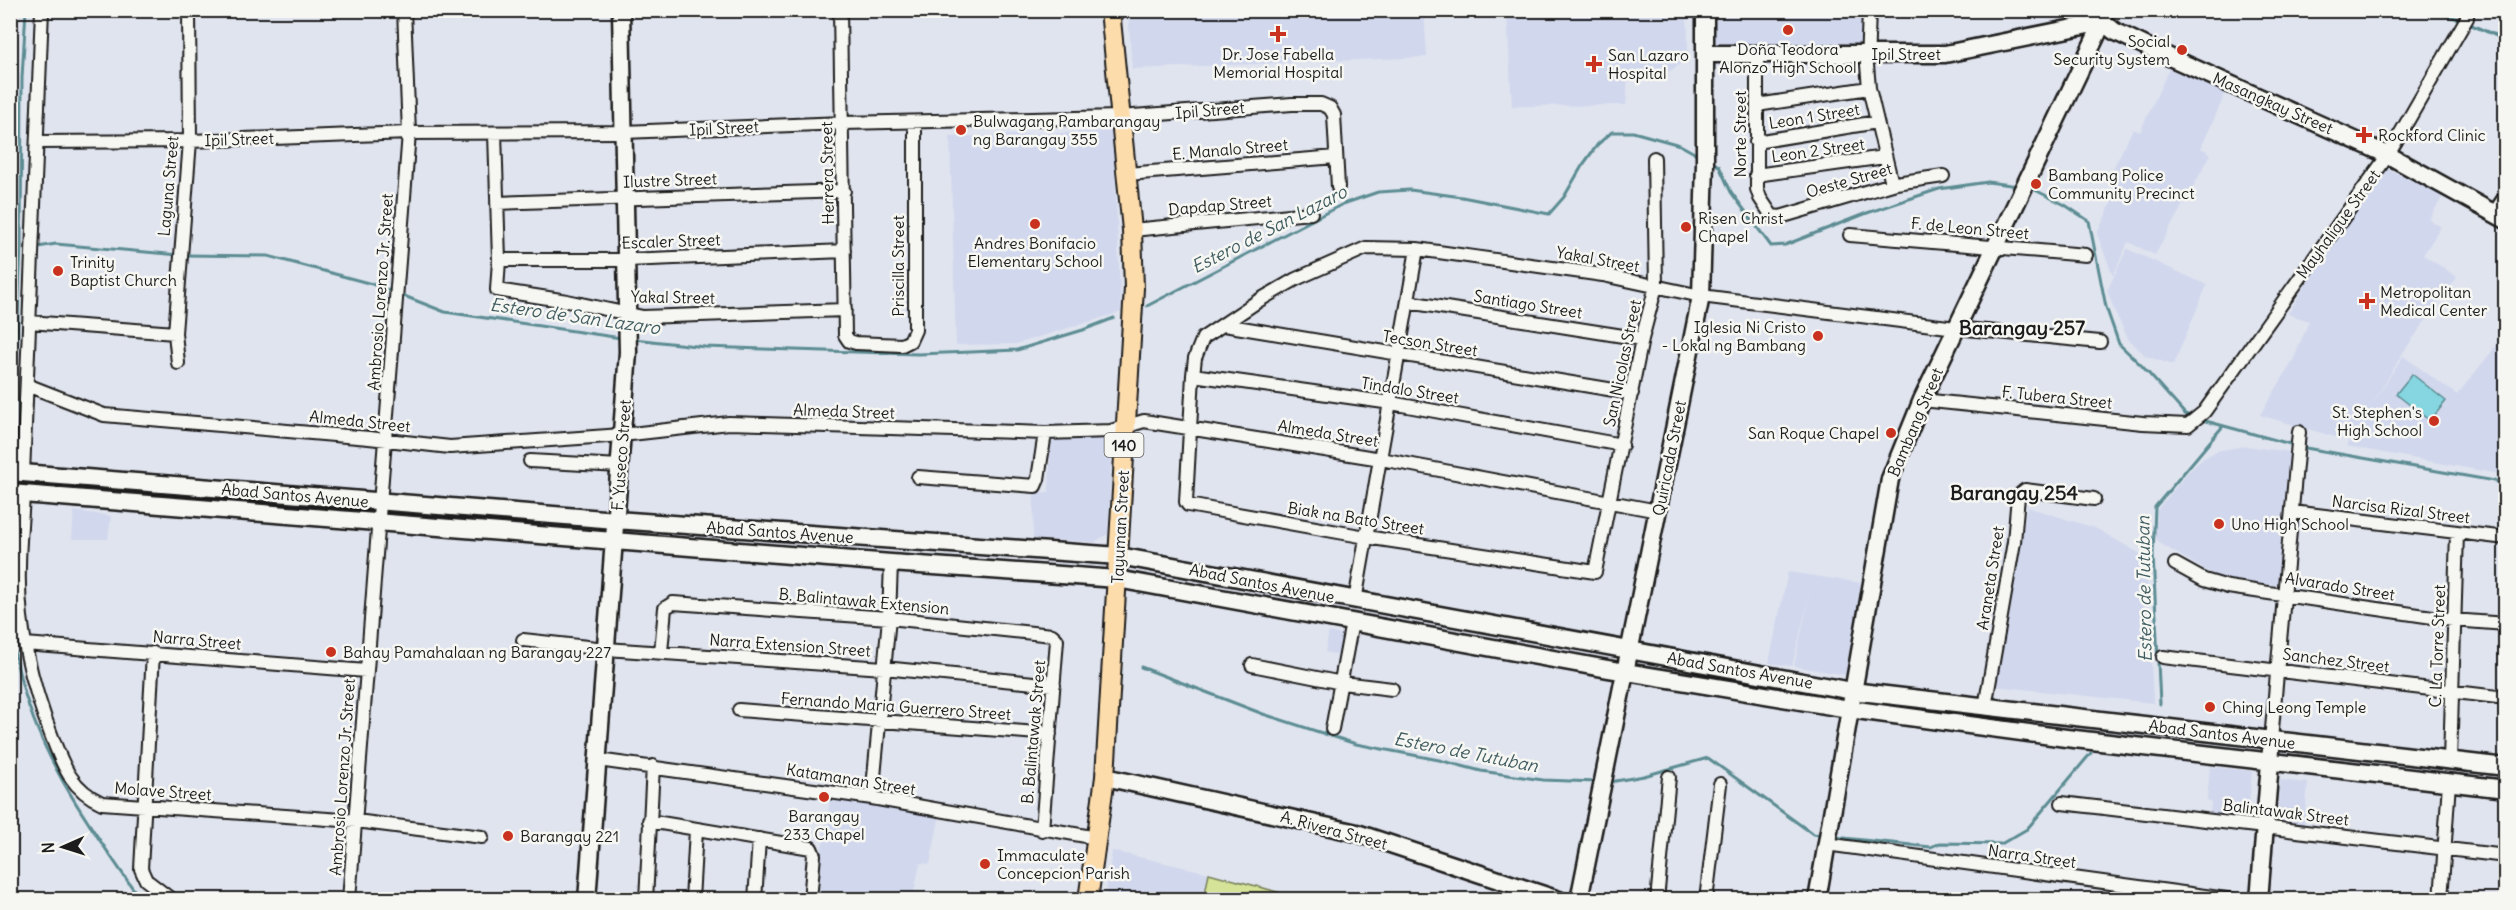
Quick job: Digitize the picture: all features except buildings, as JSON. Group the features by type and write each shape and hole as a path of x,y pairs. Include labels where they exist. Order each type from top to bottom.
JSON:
{"main road":[{"name":"F. Yuseco Street","path":"587,900 628,352 621,10"},
{"name":"Tayuman Street","path":"1088,900 1105,777 1134,288 1127,174 1110,10"},
{"name":"Quiricada Street","path":"1580,900 1701,296 1705,157 1705,10"},
{"name":"Ipil Street","path":"1706,54 1945,54 2103,16"},
{"name":"Masangkay Street","path":"2103,16 2114,31 2388,155 2501,217"},
{"name":"Bambang Street","path":"1817,900 1890,479 1922,400 2103,16"},
{"path":"2501,217 2505,199"},
{"name":"Abad Santos Avenue","path":"17,473 616,520 1119,556 1852,691 2505,767"},
{"name":"Abad Santos Avenue","path":"17,494 1117,579 1849,709 2066,738 2505,789"},
{"path":"2259,900 2271,740"},
{"name":"A. Rivera Street","path":"1105,777 1357,833 1559,900"}],"street":[{"path":"17,473 27,385 42,10"},
{"name":"Laguna Street","path":"178,363 175,333 179,255 190,141 189,10"},
{"name":"Ambrosio Lorenzo Jr. Street","path":"349,900 409,134 404,10"},
{"name":"Herrera Street","path":"840,10 845,335"},
{"path":"1869,10 1869,88 1892,184"},
{"name":"Mayhaligue Street","path":"2188,425 2204,412 2388,155 2467,14"},
{"name":"Norte Street","path":"1757,55 1756,175 1760,198 1767,211"},
{"path":"1757,105 1869,88"},
{"name":"Ipil Street","path":"37,142 624,132 843,123 1120,117 1292,104 1321,104 1330,108 1334,116 1338,187"},
{"name":"Priscilla Street","path":"845,335 849,341 856,343 902,345 910,341 915,330 915,122"},
{"name":"Leon 1 Street","path":"1756,142 1877,122"},
{"path":"495,133 499,260"},
{"name":"E. Manalo Street","path":"1127,174 1336,157"},
{"name":"Leon 2 Street","path":"1756,175 1885,157"},
{"name":"San Nicolas Street","path":"1595,572 1642,339 1656,286 1654,158"},
{"name":"Oeste Street","path":"1767,211 1772,216 1780,217 1892,184 1943,176"},
{"name":"Ilustre Street","path":"497,203 844,191"},
{"name":"Dapdap Street","path":"1131,230 1311,213"},
{"name":"F. de Leon Street","path":"1850,235 2086,255"},
{"name":"Yakal Street","path":"1191,428 1192,375 1195,358 1203,338 1296,279 1356,250 1366,248 1417,249 1603,275 1701,296 1956,328 2100,342"},
{"path":"1355,601 1417,249"},
{"name":"Escaler Street","path":"499,260 627,260 844,251"},
{"name":"Yakal Street","path":"499,260 497,290 567,301 627,321 643,317 845,310"},
{"name":"Santiago Street","path":"1408,302 1642,339"},
{"path":"29,322 175,333"},
{"name":"Tecson Street","path":"1224,325 1632,393"},
{"name":"Tindalo Street","path":"1192,375 1391,403 1622,445"},
{"name":"Almeda Street","path":"27,385 104,415 450,447 622,435 729,423 1045,433 1111,431 1144,421 1381,459 1658,511"},
{"name":"F. Tubera Street","path":"1922,400 2143,423 2188,425"},
{"name":"Biak na Bato Street","path":"1191,428 1186,502 1188,505 1366,537 1595,572"},
{"path":"918,477 1035,486 1045,433"},
{"path":"2271,740 2280,669 2284,594 2299,435"},
{"path":"530,461 620,466"},
{"name":"Araneta Street","path":"1985,707 2014,542 2018,496 2025,490 2094,499"},
{"name":"Molave Street","path":"17,494 19,570 25,644 36,697 69,775 86,796 102,803 356,821 482,837"},
{"name":"Narcisa Rizal Street","path":"2292,512 2505,538"},
{"name":"C. La Torre Street","path":"2450,760 2457,533"},
{"path":"872,798 889,618 891,563"},
{"name":"Alvarado Street","path":"2175,564 2204,580 2228,587 2453,620 2505,624"},
{"name":"B. Balintawak Extension","path":"661,652 665,608 669,604 889,618 1056,636"},
{"path":"1332,729 1352,622"},
{"name":"B. Balintawak Street","path":"1042,830 1056,636"},
{"name":"Narra Extension Street","path":"523,640 606,649 884,668 1054,685"},
{"name":"Narra Street","path":"25,644 366,671"},
{"path":"153,653 141,869 146,880 172,900"},
{"name":"Sanchez Street","path":"2163,657 2280,669 2505,698"},
{"path":"1252,665 1342,683 1392,689"},
{"name":"Fernando Maria Guerrero Street","path":"739,710 1050,735"},
{"name":"Katamanan Street","path":"598,760 872,798 1097,838"},
{"path":"646,900 653,766"},
{"path":"1657,900 1669,777"},
{"path":"2441,900 2449,782"},
{"path":"1706,900 1720,784"},
{"name":"Balintawak Street","path":"2062,802 2505,856"},
{"path":"649,821 811,848 813,851 810,900"},
{"path":"692,900 696,830"},
{"name":"Narra Street","path":"1827,838 2234,900"},
{"path":"755,900 759,839"}],"shaded area":[{"name":"Dr. Jose Fabella Memorial Hospital","path":"1128,11 1424,11 1427,57 1132,69"},
{"name":"San Lazaro Hospital","path":"1507,11 1687,11 1688,58 1670,71 1628,76 1626,105 1512,106"},
{"name":"Doña Teodora Alonzo High School","path":"1716,11 1861,11 1861,50 1716,53"},
{"path":"2169,69 2226,92 2201,148 2211,154 2155,255 2128,242 2113,276 2097,234 2118,189 2106,183 2133,129 2140,132"},
{"name":"Andres Bonifacio Elementary School","path":"1113,131 1121,312 1016,344 956,345 950,137"},
{"name":"Metropolitan Medical Center","path":"2388,169 2443,196 2429,219 2441,227 2423,255 2457,277 2404,351 2369,410 2403,356 2457,395 2505,335 2505,475 2346,446 2349,441 2260,415 2293,361 2309,321 2288,314 2312,274 2365,200 2374,192"},
{"path":"2127,249 2207,285 2173,365 2146,356 2129,340 2116,314 2107,291"},
{"path":"1051,437 1112,438 1108,534 1094,542 1033,539 1034,493 1049,492"},
{"name":"Uno High School","path":"2245,446 2289,452 2277,585 2217,577 2161,544 2155,537 2157,510 2189,471 2204,458 2217,451"},
{"path":"2027,507 2095,528 2146,557 2153,703 1995,686"},
{"path":"74,511 111,516 108,539 72,539"},
{"path":"1788,572 1861,583 1846,675 1794,666 1810,593 1792,666 1769,663"},
{"path":"1329,632 1347,636 1343,656 1325,652"},
{"path":"2210,767 2252,771 2248,815 2244,820 2210,816 2211,802 2207,801"},
{"path":"2280,780 2308,783 2304,825 2277,822"},
{"path":"831,795 940,814 930,864 920,863 914,892 957,899 816,900 818,872"},
{"path":"1112,851 1209,873 1204,899 1105,900"}],"green space":[{"path":"1209,873 1303,899 1204,899"}],"water":[{"path":"2412,374 2446,401 2430,421 2396,394"}],"waterway":[{"path":"12,456 21,246 22,78 26,10"},
{"name":"Estero de San Lazaro","path":"2431,10 2461,20"},
{"name":"Estero de San Lazaro","path":"2467,23 2506,40"},
{"name":"Estero de San Lazaro","path":"1147,306 1343,204 1378,192 1410,190 1462,197 1549,214 1564,197 1598,144 1612,132 1633,132 1680,145 1698,155"},
{"path":"1712,162 1719,166 1731,192 1771,246 1785,245 1867,213 1939,189 1988,182 2018,186"},
{"path":"2031,188 2065,205 2089,221 2106,307 2119,344 2185,414 2193,417"},
{"name":"Estero de San Lazaro","path":"38,247 56,244 179,255"},
{"name":"Estero de San Lazaro","path":"186,255 268,256 372,284 393,292"},
{"name":"Estero de San Lazaro","path":"399,294 445,312 621,338"},
{"name":"Estero de San Lazaro","path":"634,339 705,347 918,354 1017,350 1114,318"},
{"path":"2202,420 2294,445"},
{"name":"Estero de Tutuban","path":"2160,704 2153,554 2155,507 2223,426"},
{"path":"2300,447 2506,483"},
{"path":"10,627 26,699 50,757 98,838 143,900"},
{"name":"Estero de Tutuban","path":"1141,667 1263,714 1356,744 1439,760 1481,771 1543,780 1597,782"},
{"name":"Estero de Tutuban","path":"1834,837 1931,847 1940,843 2001,844 2027,829 2091,753"},
{"name":"Estero de Tutuban","path":"1610,782 1644,776 1708,758 1813,834 1821,835"}],"place":[{"name":"Doña Teodora Alonzo High School","path":"1788,30"},
{"name":"Dr. Jose Fabella Memorial Hospital","path":"1278,34"},
{"name":"Social Security System","path":"2182,50"},
{"name":"San Lazaro Hospital","path":"1594,64"},
{"name":"Bulwagang Pambarangay ng Barangay 355","path":"961,130"},
{"name":"Rockford Clinic","path":"2364,135"},
{"name":"Bambang Police Community Precinct","path":"2036,184"},
{"name":"Andres Bonifacio Elementary School","path":"1035,224"},
{"name":"Risen Christ Chapel","path":"1686,227"},
{"name":"Trinity Baptist Church","path":"58,271"},
{"name":"Metropolitan Medical Center","path":"2367,301"},
{"name":"Iglesia Ni Cristo - Lokal ng Bambang","path":"1818,336"},
{"name":"St. Stephen's High School","path":"2434,421"},
{"name":"San Roque Chapel","path":"1891,433"},
{"name":"Uno High School","path":"2219,524"},
{"name":"Bahay Pamahalaan ng Barangay 227","path":"331,652"},
{"name":"Ching Leong Temple","path":"2210,707"},
{"name":"Barangay 233 Chapel","path":"824,797"},
{"name":"Barangay 221","path":"508,836"},
{"name":"Immaculate Concepcion Parish","path":"985,864"}],"district":[{"name":"Barangay 257","path":"2022,327"},
{"name":"Barangay 254","path":"2014,492"}]}
